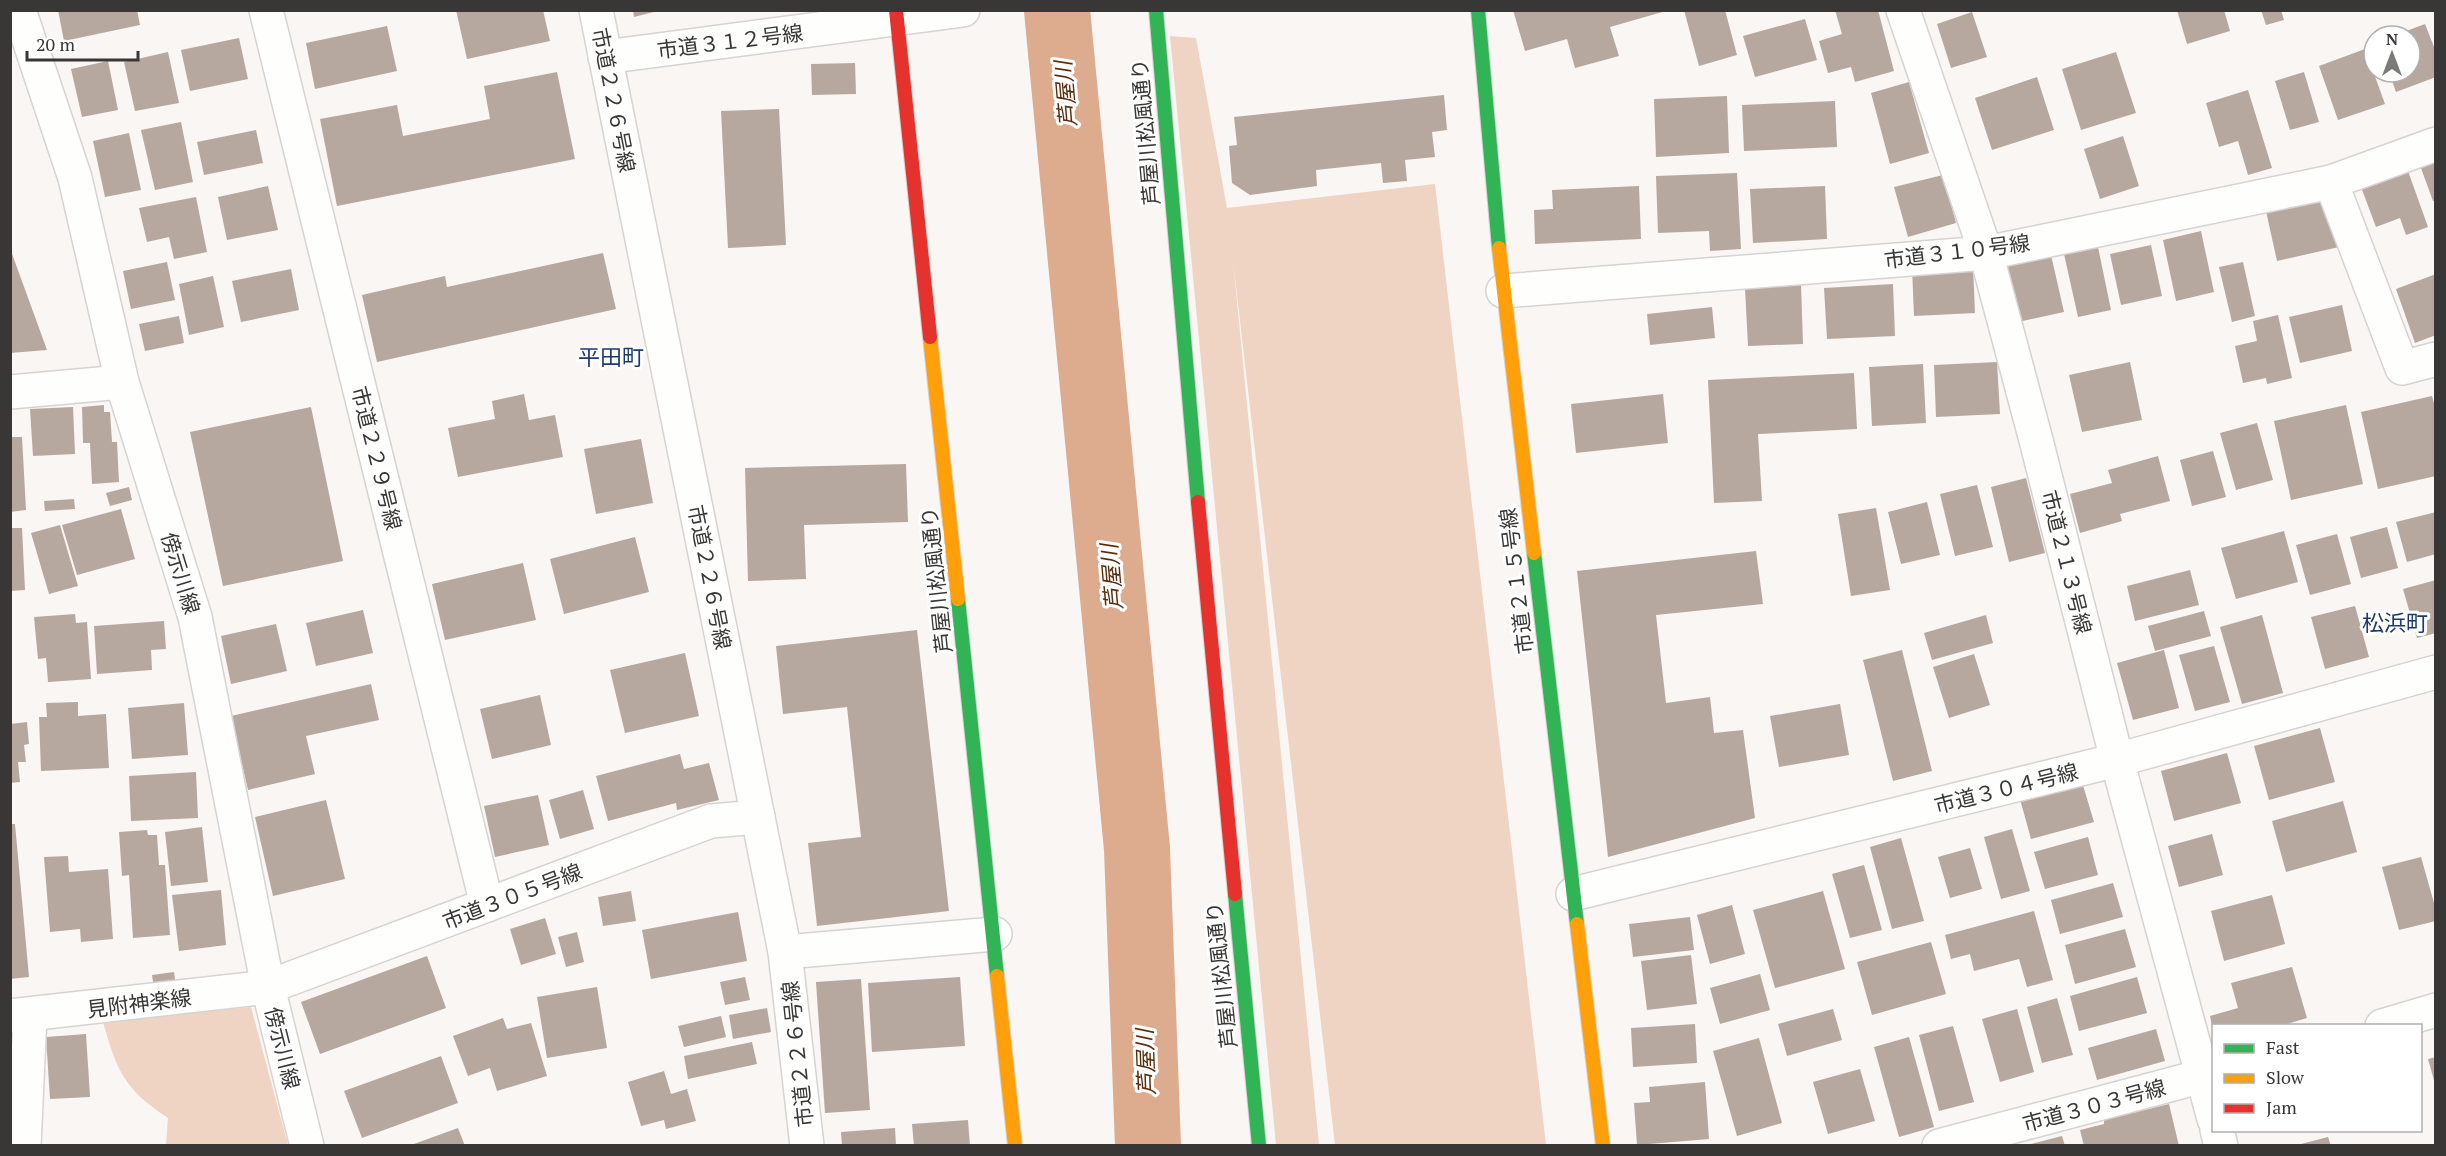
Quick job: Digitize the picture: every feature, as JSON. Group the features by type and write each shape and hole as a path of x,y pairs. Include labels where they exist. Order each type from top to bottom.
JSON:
{"street":[{"name":"傍示川線","path":"19,10 75,178 122,382 195,617 268,987 307,1146"},
{"name":"市道２２９号線","path":"266,10 487,905"},
{"name":"市道２２６号線","path":"596,10 785,952 807,1146"},
{"name":"市道３１２号線","path":"605,57 897,15 963,10"},
{"name":"芦屋川松風通り","path":"1156,10 1210,643 1259,1146"},
{"name":"市道２１５号線","path":"1478,10 1503,291 1603,1146"},
{"name":"市道２１３号線","path":"1903,10 1986,252 2117,760 2208,1074 2212,1104"},
{"name":"芦屋川松風通り","path":"897,15 995,934 1015,1146"},
{"name":"市道３１０号線","path":"1503,291 1986,252 2331,182 2436,144"},
{"path":"2331,182 2402,368 2436,359"},
{"path":"10,392 122,382"},
{"name":"市道３０４号線","path":"1573,894 2117,760 2436,672"},
{"name":"市道３０５号線","path":"268,987 711,821 758,817"},
{"path":"785,952 995,934"},
{"name":"見附神楽線","path":"20,1016 268,987"},
{"path":"2389,1024 2436,1010"},
{"path":"20,1016 24,1146"},
{"name":"市道３０３号線","path":"1939,1146 2208,1074"}],"shaded area":[{"path":"1170,36 1196,38 1227,208 1435,184 1546,1145 1335,1145 1233,260 1319,1145 1276,1145"},
{"path":"251,1007 288,1145 166,1145 168,1118 141,1098 124,1078 113,1054 103,1022"}],"building":[{"path":"58,10 137,10 140,25 64,41"},
{"path":"456,10 543,10 550,41 467,59"},
{"path":"633,10 658,10 658,11 634,17"},
{"path":"1513,10 1666,11 1610,27 1619,56 1575,68 1567,39 1525,51"},
{"path":"1684,10 1725,10 1737,55 1699,66"},
{"path":"1835,10 1878,10 1894,71 1855,82 1851,67 1828,73 1819,41 1842,34"},
{"path":"2177,10 2224,10 2230,31 2187,44"},
{"path":"2261,10 2281,10 2284,20 2266,25"},
{"path":"1972,12 1987,57 1951,68 1937,24"},
{"path":"1805,19 1817,60 1755,77 1743,36"},
{"path":"2425,24 2436,52 2436,77 2422,82 2422,25"},
{"path":"387,26 397,71 315,89 306,43"},
{"path":"239,38 248,79 190,91 181,50"},
{"path":"2362,50 2362,84 2378,84 2385,104 2338,120 2319,66"},
{"path":"168,52 179,103 135,111 124,62"},
{"path":"2116,52 2136,113 2081,130 2062,69"},
{"path":"108,61 118,110 82,117 71,69"},
{"path":"855,63 856,94 812,95 811,64"},
{"path":"557,72 575,159 337,206 320,119 397,105 403,136 490,119 484,86"},
{"path":"2304,72 2319,122 2290,130 2275,81"},
{"path":"2037,77 2054,130 1992,150 1975,98"},
{"path":"1909,82 1929,153 1890,164 1871,93"},
{"path":"2393,84 2417,84 2396,92"},
{"path":"2248,90 2272,168 2248,175 2238,141 2219,147 2206,103"},
{"path":"1444,95 1447,130 1432,132 1435,157 1405,160 1407,181 1383,183 1381,163 1316,170 1317,186 1250,195 1232,183 1229,146 1237,145 1234,117"},
{"path":"1727,96 1729,153 1656,157 1654,99"},
{"path":"1835,101 1837,147 1744,151 1742,105"},
{"path":"779,109 786,245 728,248 721,111"},
{"path":"181,122 193,182 155,190 141,130"},
{"path":"256,130 263,163 204,175 197,142"},
{"path":"129,133 141,190 105,197 93,141"},
{"path":"2123,136 2139,186 2100,199 2084,149"},
{"path":"2436,154 2436,200 2433,201 2418,160"},
{"path":"2408,171 2428,227 2406,235 2400,218 2376,227 2361,187"},
{"path":"1737,173 1741,249 1710,251 1709,231 1658,233 1656,176"},
{"path":"1943,175 1956,223 1908,237 1894,187"},
{"path":"268,186 278,230 227,240 218,197"},
{"path":"1639,186 1641,239 1535,244 1534,210 1553,209 1552,190"},
{"path":"1825,186 1827,239 1753,243 1750,189"},
{"path":"196,197 207,252 174,259 169,237 147,242 139,208"},
{"path":"2327,197 2339,247 2277,261 2266,211"},
{"path":"2201,231 2214,292 2176,301 2163,240"},
{"path":"2151,245 2162,296 2121,305 2110,254"},
{"path":"2098,247 2111,310 2078,317 2064,254"},
{"path":"11,251 47,350 10,353"},
{"path":"603,253 616,309 377,362 362,295 445,276 447,287"},
{"path":"2051,255 2064,312 2018,322 2005,265"},
{"path":"167,262 175,300 131,309 123,271"},
{"path":"2243,262 2255,316 2232,322 2219,267"},
{"path":"1973,266 1975,313 1914,316 1912,268"},
{"path":"291,269 299,310 241,322 232,281"},
{"path":"2436,274 2436,335 2415,343 2396,289"},
{"path":"213,276 224,327 189,335 179,284"},
{"path":"1893,284 1895,336 1827,339 1824,288"},
{"path":"1801,285 1803,344 1748,346 1745,288"},
{"path":"2342,305 2352,351 2300,363 2289,317"},
{"path":"1712,307 1715,338 1650,345 1647,314"},
{"path":"2278,315 2292,378 2267,384 2266,378 2243,383 2235,346 2257,341 2253,321"},
{"path":"179,316 184,343 145,351 139,324"},
{"path":"1997,362 2000,414 1936,417 1934,365"},
{"path":"2130,362 2142,420 2082,432 2069,375"},
{"path":"1923,364 1926,423 1872,426 1869,367"},
{"path":"1854,373 1857,429 1758,434 1762,501 1714,503 1708,380"},
{"path":"524,394 529,420 555,415 563,457 458,477 448,428 495,419 492,401"},
{"path":"1663,394 1668,443 1576,453 1571,404"},
{"path":"2432,396 2436,410 2436,476 2378,489 2361,412"},
{"path":"104,405 104,412 110,412 112,442 117,442 119,482 92,484 90,443 83,443 82,407"},
{"path":"2346,405 2363,484 2291,500 2274,421"},
{"path":"73,407 75,454 33,456 30,409"},
{"path":"311,407 343,561 223,586 190,432"},
{"path":"2257,423 2273,480 2236,490 2220,433"},
{"path":"10,437 22,437 26,510 10,512"},
{"path":"641,439 653,503 596,514 584,449"},
{"path":"2213,451 2226,497 2192,506 2180,460"},
{"path":"2158,456 2170,501 2120,514 2122,521 2080,533 2070,494 2112,483 2108,470"},
{"path":"906,464 908,522 804,525 806,579 748,581 745,468"},
{"path":"2026,478 2045,553 2009,562 1991,487"},
{"path":"1977,485 1993,547 1955,556 1940,494"},
{"path":"129,487 132,500 110,506 106,493"},
{"path":"74,499 75,509 45,511 44,501"},
{"path":"1927,502 1940,555 1901,564 1888,512"},
{"path":"1876,508 1890,590 1851,596 1838,514"},
{"path":"121,509 135,559 77,575 62,525"},
{"path":"2436,512 2436,554 2407,562 2396,522"},
{"path":"60,525 78,586 49,594 31,533"},
{"path":"2387,527 2398,568 2361,578 2350,537"},
{"path":"10,528 22,528 25,590 10,591"},
{"path":"2284,531 2298,582 2236,599 2221,548"},
{"path":"2337,534 2351,584 2310,595 2296,545"},
{"path":"635,537 649,592 564,614 550,559"},
{"path":"1756,551 1763,604 1656,615 1666,703 1710,697 1714,733 1743,730 1755,818 1608,857 1577,571"},
{"path":"523,563 536,620 445,640 432,584"},
{"path":"2190,570 2199,605 2135,621 2127,586"},
{"path":"2436,580 2436,633 2417,638 2403,589"},
{"path":"2355,606 2369,657 2325,669 2311,617"},
{"path":"363,610 373,653 316,666 306,623"},
{"path":"2204,611 2211,636 2155,651 2148,626"},
{"path":"75,614 76,623 87,622 91,679 48,682 46,658 38,659 34,617"},
{"path":"1986,615 1993,643 1932,660 1924,633"},
{"path":"2262,615 2283,693 2242,704 2220,627"},
{"path":"164,621 166,649 151,650 152,670 97,674 94,626"},
{"path":"276,624 287,671 231,684 221,636"},
{"path":"917,630 949,911 817,926 808,843 861,837 847,707 783,714 776,646"},
{"path":"2214,646 2230,702 2195,711 2179,655"},
{"path":"1902,650 1932,771 1893,781 1863,660"},
{"path":"2164,650 2179,708 2133,720 2117,663"},
{"path":"685,653 699,716 625,733 610,670"},
{"path":"1974,654 1990,705 1949,718 1933,667"},
{"path":"371,684 379,720 306,736 315,774 248,790 231,716"},
{"path":"540,695 551,745 492,759 480,709"},
{"path":"78,702 78,716 106,714 109,768 41,771 39,717 47,717 46,703"},
{"path":"184,703 188,755 132,759 128,708"},
{"path":"1840,704 1849,755 1779,767 1770,716"},
{"path":"27,722 29,744 24,745 26,762 18,762 20,782 10,783 10,724"},
{"path":"2320,728 2335,782 2269,800 2254,746"},
{"path":"2227,753 2241,803 2174,821 2161,771"},
{"path":"680,754 684,769 709,763 719,800 677,810 676,803 608,821 596,776"},
{"path":"196,772 198,818 131,821 129,776"},
{"path":"2082,782 2094,822 2031,839 2020,799"},
{"path":"583,790 594,829 560,839 549,800"},
{"path":"538,795 549,845 495,857 484,806"},
{"path":"326,800 345,879 273,896 255,817"},
{"path":"2343,801 2357,852 2286,872 2272,821"},
{"path":"10,824 15,824 29,977 10,979"},
{"path":"202,827 208,882 171,886 165,832"},
{"path":"2012,829 2030,891 2001,899 1984,837"},
{"path":"147,830 148,835 157,835 159,865 165,865 170,935 133,938 129,875 122,876 119,832"},
{"path":"2212,834 2223,875 2179,887 2168,846"},
{"path":"2088,837 2098,875 2045,889 2034,852"},
{"path":"1901,838 1924,921 1892,929 1870,847"},
{"path":"1970,848 1982,889 1950,898 1938,857"},
{"path":"68,856 69,872 108,869 113,939 81,942 80,929 50,932 44,857"},
{"path":"2421,857 2436,910 2436,921 2399,930 2382,867"},
{"path":"1864,865 1882,930 1850,938 1832,874"},
{"path":"2113,883 2123,917 2060,934 2051,900"},
{"path":"221,890 226,945 179,951 172,895"},
{"path":"631,891 636,921 603,926 598,897"},
{"path":"1823,891 1845,969 1775,988 1753,910"},
{"path":"2272,895 2285,944 2224,961 2211,911"},
{"path":"1732,905 1745,954 1710,964 1697,915"},
{"path":"2034,911 2053,980 2027,987 2019,959 1974,971 1970,954 1951,959 1945,935"},
{"path":"738,912 747,961 651,979 642,930"},
{"path":"1690,917 1694,950 1633,957 1629,924"},
{"path":"545,918 556,954 521,965 510,929"},
{"path":"2125,929 2136,967 2075,984 2065,945"},
{"path":"577,932 584,962 566,967 558,937"},
{"path":"1931,942 1946,994 1872,1015 1857,962"},
{"path":"1691,955 1697,1004 1647,1010 1641,961"},
{"path":"427,956 446,1008 320,1054 301,1002"},
{"path":"2292,967 2307,1018 2287,1024 2212,1024 2212,1026 2210,1016 2238,1008 2231,983"},
{"path":"174,972 176,985 154,988 152,975"},
{"path":"1760,974 1770,1010 1720,1024 1710,988"},
{"path":"745,977 750,1000 725,1005 720,982"},
{"path":"960,977 965,1046 872,1052 868,983"},
{"path":"2137,977 2147,1013 2079,1031 2070,996"},
{"path":"861,979 870,1110 825,1113 816,982"},
{"path":"597,987 607,1048 547,1058 537,997"},
{"path":"2057,998 2073,1055 2042,1063 2027,1007"},
{"path":"767,1008 771,1032 733,1039 729,1015"},
{"path":"1833,1009 1842,1040 1787,1056 1778,1024"},
{"path":"2017,1009 2034,1072 2000,1082 1982,1019"},
{"path":"721,1016 726,1037 684,1047 678,1026"},
{"path":"503,1018 507,1029 531,1023 547,1076 497,1091 490,1068 468,1076 453,1036"},
{"path":"1695,1024 1697,1063 1633,1067 1631,1028"},
{"path":"1953,1026 1974,1102 1939,1111 1919,1035"},
{"path":"2156,1029 2165,1061 2097,1080 2088,1048"},
{"path":"86,1034 90,1097 50,1099 46,1037"},
{"path":"1909,1037 1934,1127 1899,1137 1874,1047"},
{"path":"1759,1038 1782,1123 1737,1136 1713,1051"},
{"path":"752,1042 757,1064 688,1079 684,1056"},
{"path":"441,1056 458,1103 362,1138 344,1091"},
{"path":"2436,1057 2436,1083 2435,1084 2428,1059"},
{"path":"1860,1069 1875,1121 1828,1134 1813,1082"},
{"path":"664,1071 671,1094 687,1089 696,1121 666,1129 664,1120 641,1126 628,1082"},
{"path":"1705,1082 1709,1139 1637,1145 1634,1103 1650,1102 1649,1087"},
{"path":"2169,1104 2179,1146 2084,1146 2080,1130 2104,1124 2104,1120"},
{"path":"968,1120 970,1146 914,1146 912,1124"},
{"path":"458,1128 465,1146 411,1146 411,1145"},
{"path":"895,1128 896,1146 842,1146 841,1132"},
{"path":"2062,1136 2065,1146 2027,1146 2027,1145"},
{"path":"2328,1137 2331,1146 2297,1145"}],"waterway":[{"name":"芦屋川","path":"1057,10 1137,849 1148,1146"}],"traffic: fast":[{"path":"1156,10 1198,502"},
{"path":"1478,10 1499,248"},
{"path":"1534,553 1577,924"},
{"path":"958,599 997,976"},
{"path":"1235,894 1259,1146"}],"traffic: slow":[{"path":"1499,248 1534,553"},
{"path":"930,337 958,599"},
{"path":"1577,924 1603,1146"},
{"path":"997,976 1015,1146"}],"traffic: jam":[{"path":"896,10 930,337"},
{"path":"1198,502 1235,894"}],"district":[{"name":"平田町","path":"611,356"},
{"name":"松浜町","path":"2395,622"}]}
